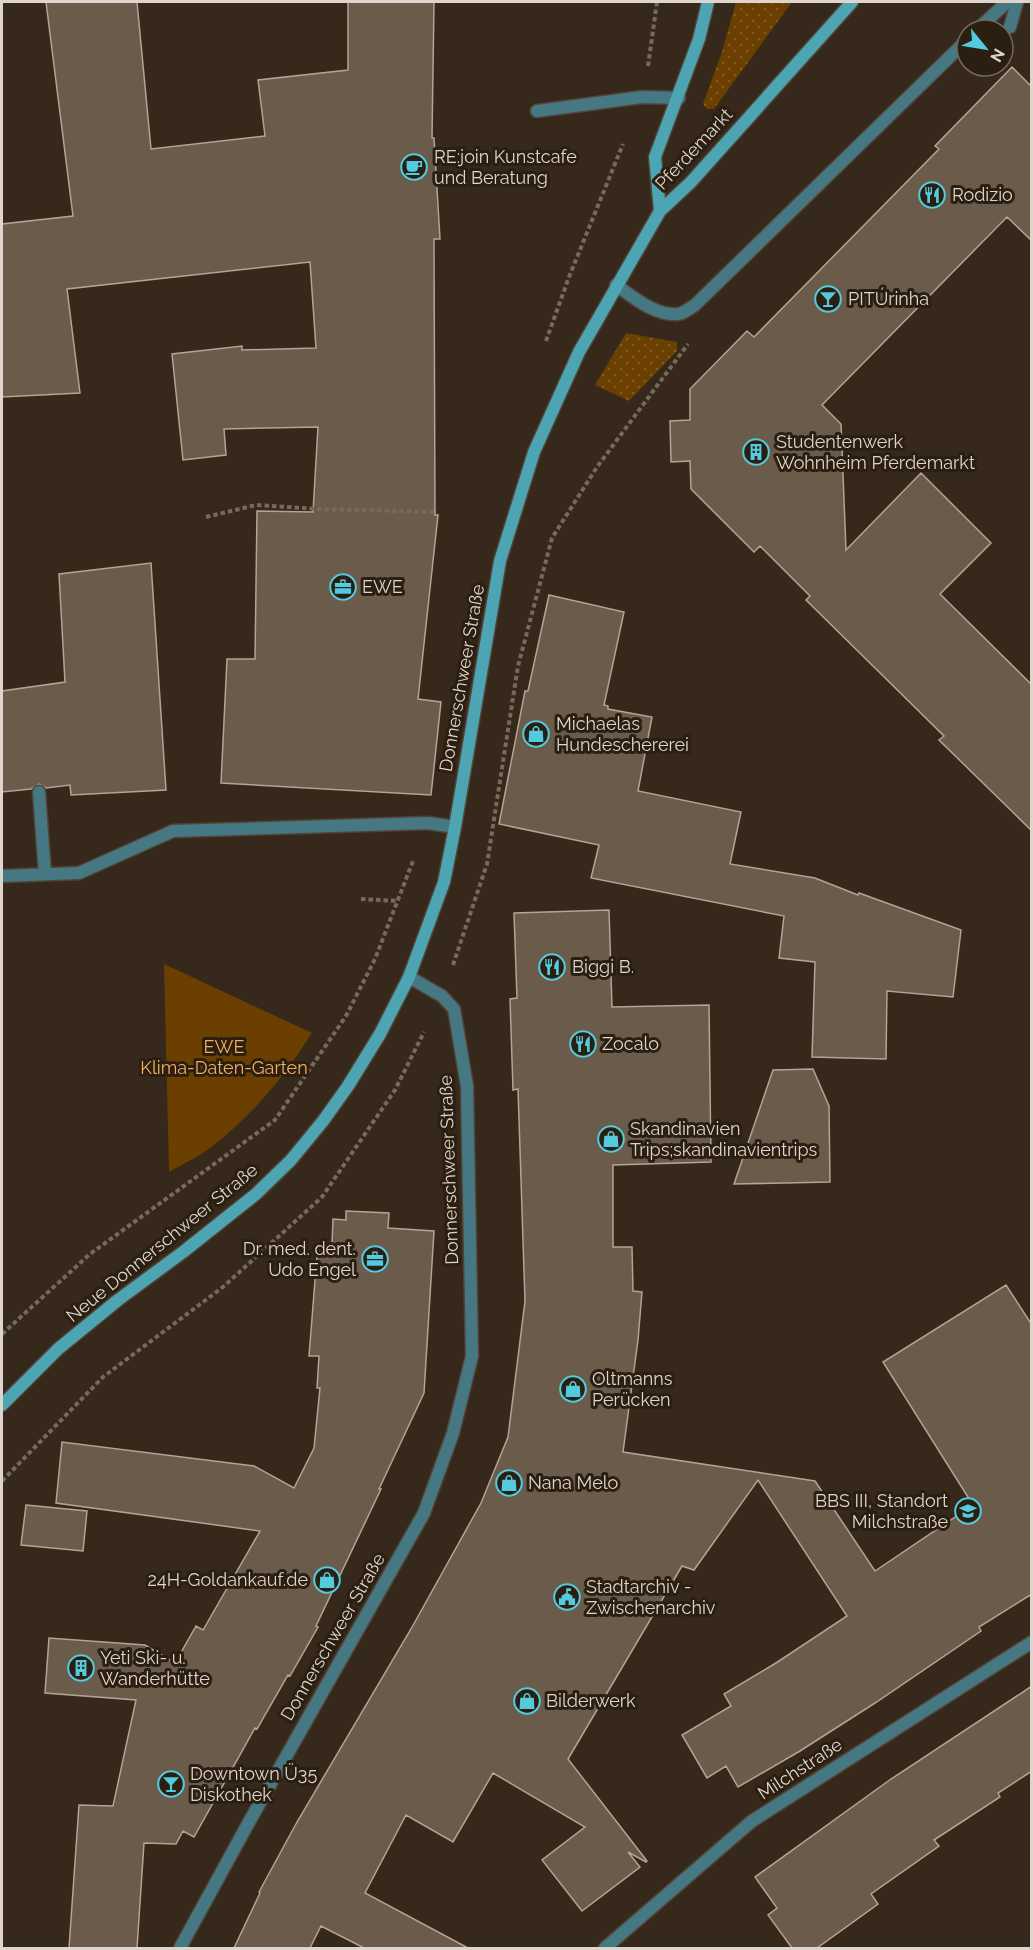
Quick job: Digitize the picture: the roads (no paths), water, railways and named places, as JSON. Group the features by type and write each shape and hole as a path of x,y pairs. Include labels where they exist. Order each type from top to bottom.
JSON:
{"main road":[{"name":"Pferdemarkt","path":"660,211 655,157 679,98 699,39 708,2"},
{"name":"Pferdemarkt","path":"660,211 691,182 852,2"},
{"name":"Donnerschweer Straße","path":"409,977 444,882 500,561 534,452 579,352 660,211"},
{"name":"Neue Donnerschweer Straße","path":"2,1405 58,1349 118,1299 183,1252 256,1194 291,1160 348,1086 380,1034 409,977"}],"street":[{"path":"990,18 1007,2"},
{"path":"1013,18 1017,2"},
{"path":"616,285 645,305 663,312 679,314 695,305 955,52"},
{"path":"537,111 642,97 679,98"},
{"path":"39,792 45,874"},
{"path":"2,876 79,873 173,831 428,823 455,827"},
{"name":"Donnerschweer Straße","path":"180,1948 424,1513 453,1432 472,1356 467,1086 454,1009 442,996 409,977"},
{"name":"Milchstraße","path":"605,1948 752,1821 1032,1642"}],"place":[{"name":"RE:join Kunstcafe und Beratung","path":"414,167"},
{"name":"Rodizio","path":"932,195"},
{"name":"PITÚrinha","path":"828,299"},
{"name":"Studentenwerk Wohnheim Pferdemarkt","path":"756,452"},
{"name":"EWE","path":"343,587"},
{"name":"Michaelas Hundeschererei","path":"536,734"},
{"name":"Biggi B.","path":"552,967"},
{"name":"Zocalo","path":"583,1044"},
{"name":"Skandinavien Trips;skandinavientrips","path":"611,1139"},
{"name":"Dr. med. dent. Udo Engel","path":"375,1259"},
{"name":"Oltmanns Perücken","path":"573,1389"},
{"name":"Nana Melo","path":"509,1483"},
{"name":"BBS III, Standort Milchstraße","path":"968,1511"},
{"name":"24H-Goldankauf.de","path":"327,1580"},
{"name":"Stadtarchiv - Zwischenarchiv","path":"567,1597"},
{"name":"Yeti Ski- u. Wanderhütte","path":"81,1668"},
{"name":"Bilderwerk","path":"527,1701"},
{"name":"Downtown Ü35 Diskothek","path":"171,1784"}],"park label":[{"name":"EWE Klima-Daten-Garten","path":"224,1057"}]}
